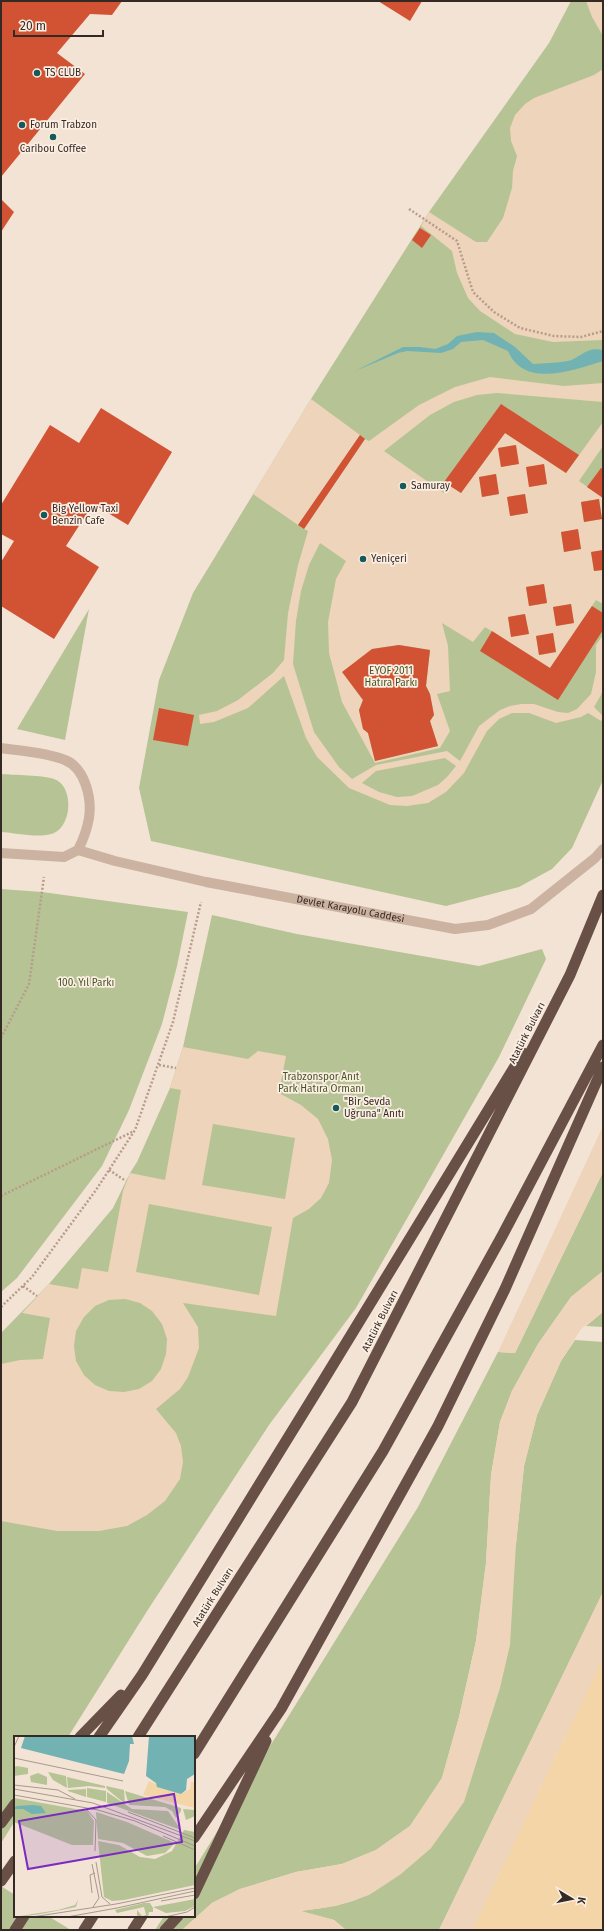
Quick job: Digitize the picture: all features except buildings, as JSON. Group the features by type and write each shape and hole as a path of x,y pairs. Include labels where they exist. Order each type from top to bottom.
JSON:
{"highway":[{"name":"Atatürk Bulvarı","path":"139,1736 352,1402 570,975 603,894"},
{"path":"100,1736 142,1675 570,975"},
{"path":"195,1752 383,1451 502,1236 603,1045"},
{"path":"195,1892 281,1709 438,1426 505,1289 603,1067"},
{"path":"81,1736 142,1675"},
{"path":"195,1837 281,1709"},
{"path":"1,1822 14,1805"},
{"path":"1,1881 14,1862"},
{"path":"15,1930 23,1917"},
{"path":"84,1930 92,1917"},
{"path":"133,1930 141,1917"},
{"path":"165,1930 177,1917"}],"street":[{"path":"1,748 44,754 65,760 80,772 87,790 89,817 85,835 78,850 64,857 1,853"},
{"name":"Devlet Karayolu Caddesi","path":"78,850 115,862 206,882 455,929 488,925 531,909 595,858 603,848"}],"path":[{"path":"408,209 457,241 473,292 494,312 520,328 554,336 581,338 603,331"},
{"path":"1,1038 29,984 45,856"},
{"path":"1,1307 32,1277 135,1130 173,1022 206,882"},
{"path":"159,1065 176,1068"},
{"path":"1,1196 135,1130"},
{"path":"108,1170 126,1181"},
{"path":"23,1286 37,1296"}],"green space":[{"name":"EYOF 2011 Hatıra Parkı","path":"571,1 603,1 603,780 572,848 552,869 519,887 446,906 151,841 139,788 159,680 193,593 311,399 429,212 549,43"},
{"path":"89,609 65,740 17,729"},
{"path":"1,774 43,777 54,779 61,783 68,798 68,807 67,816 58,830 51,834 39,836 1,832"},
{"name":"100. Yıl Parkı","path":"1,889 42,892 188,912 177,966 162,1024 129,1110 102,1166 17,1278 1,1292"},
{"name":"Trabzonspor Anıt Park Hatıra Ormanı","path":"212,915 297,934 479,966 542,949 546,959 499,1057 356,1308 269,1425 149,1608 69,1736 14,1736 14,1823 1,1843 1,1333 49,1284 113,1208 137,1162 170,1088 183,1047"},
{"path":"603,1172 603,1271 571,1297 538,1344 512,1391 500,1422 491,1475 486,1563 476,1641 459,1717 442,1778 410,1826 376,1850 342,1864 296,1872 240,1889 212,1903 182,1930 155,1930 163,1917 195,1917 195,1867 418,1507 498,1352 515,1353"},
{"path":"603,1312 603,1327 586,1326"},
{"path":"575,1340 603,1342 603,1592 439,1930 346,1930 334,1920 300,1911 326,1907 361,1898 394,1878 431,1848 516,1544 524,1466 537,1415 561,1361"},
{"path":"1,1886 14,1894 14,1917 50,1917 71,1930 1,1930"}],"sand":[{"path":"603,1658 603,1930 472,1930"}],"shaded area":[{"path":"586,1 603,1 603,36 592,17"},
{"path":"603,69 603,340 553,342 515,334 480,311 468,298 457,273 452,251 421,226 429,212 476,242 487,242 503,218 512,188 513,171 517,156 511,141 510,128 515,115 525,104 534,98 594,75"},
{"path":"490,377 564,386 603,383 603,402 497,393 477,395 454,402 430,415 384,451 444,493 450,486 461,493 505,433 566,473 603,422 603,446 579,481 603,498 603,550 591,552 594,571 603,570 603,604 596,600 550,668 485,627 473,642 442,623 448,646 450,691 437,694 450,731 440,748 375,763 342,702 329,653 328,622 336,579 346,561 320,543 309,565 301,591 296,621 293,664 314,732 339,767 352,779 376,765 447,751 460,761 479,726 500,710 521,704 534,704 558,712 568,713 577,709 591,694 596,672 596,645 603,635 603,689 594,707 603,716 603,718 601,721 588,713 581,717 556,723 529,713 512,713 499,719 487,731 464,773 446,792 428,803 407,806 390,805 349,788 317,757 306,738 284,676 248,708 214,722 200,724 199,715 217,711 238,700 273,673 284,660 288,613 298,565 308,531 304,529 365,439 369,441 419,405 455,387","holes":["515,445 518,464 501,467 498,448","544,464 547,484 529,487","496,474 499,494 482,497 479,477","525,494 528,513 511,516 507,497","599,499 602,519 584,522 581,502","578,530 581,549 564,552 561,532","544,584 547,603 529,606 526,587","571,604 574,623 557,626 553,607","525,614 529,633 511,636 508,617","553,633 556,652 539,655 536,636","399,645 430,650 426,686 430,694 434,715 430,721 438,746 375,761 368,733 363,729 359,710 363,700 343,672 372,649","445,758 456,766 438,785 412,796 397,797 379,792 362,783 376,771"]},
{"path":"311,399 360,435 298,525 253,494"},
{"path":"183,1047 248,1059 258,1051 286,1056 279,1093 301,1105 318,1119 328,1139 332,1160 329,1183 321,1198 309,1209 293,1218 276,1316 183,1303 198,1327 199,1348 188,1377 180,1389 156,1409 176,1433 181,1446 183,1462 180,1479 165,1501 147,1515 127,1526 99,1531 57,1531 1,1521 1,1364 20,1360 43,1359 50,1318 22,1313 49,1284 78,1289 82,1268 108,1272 123,1191 130,1173 165,1180 181,1090 170,1088","holes":["213,1124 295,1138 285,1199 202,1185","149,1204 272,1227 259,1295 136,1272","125,1299 140,1303 152,1311 162,1324 167,1339 166,1354 161,1369 152,1381 139,1389 124,1392 109,1391 95,1385 84,1375 76,1361 74,1346 76,1331 84,1317 95,1306 109,1300"]},
{"path":"603,1126 603,1172 515,1353 498,1352"},
{"path":"603,1271 603,1312 581,1329 561,1361 537,1415 524,1466 516,1544 510,1645 500,1688 464,1802 431,1848 401,1874 369,1895 336,1906 301,1911 334,1920 346,1930 182,1930 212,1903 240,1889 296,1872 342,1864 376,1850 410,1826 442,1778 459,1717 476,1641 486,1563 491,1475 500,1422 512,1391 538,1344 571,1297"},
{"path":"603,1592 603,1658 472,1930 439,1930"}],"water":[{"path":"477,332 494,333 515,347 533,364 568,361 592,349 603,350 603,361 564,372 551,374 537,373 526,370 515,363 508,351 483,340 461,342 453,349 441,353 407,351 398,353 355,371 403,347 435,349 448,344 457,336"}],"place":[{"name":"TS CLUB","path":"37,73"},
{"name":"Forum Trabzon","path":"22,125"},
{"name":"Caribou Coffee","path":"53,137"},
{"name":"Samuray","path":"403,486"},
{"name":"Big Yellow Taxi Benzin Cafe","path":"44,515"},
{"name":"Yeniçeri","path":"363,559"},
{"name":"\"Bir Sevda Uğruna\" Anıtı","path":"336,1108"}]}
